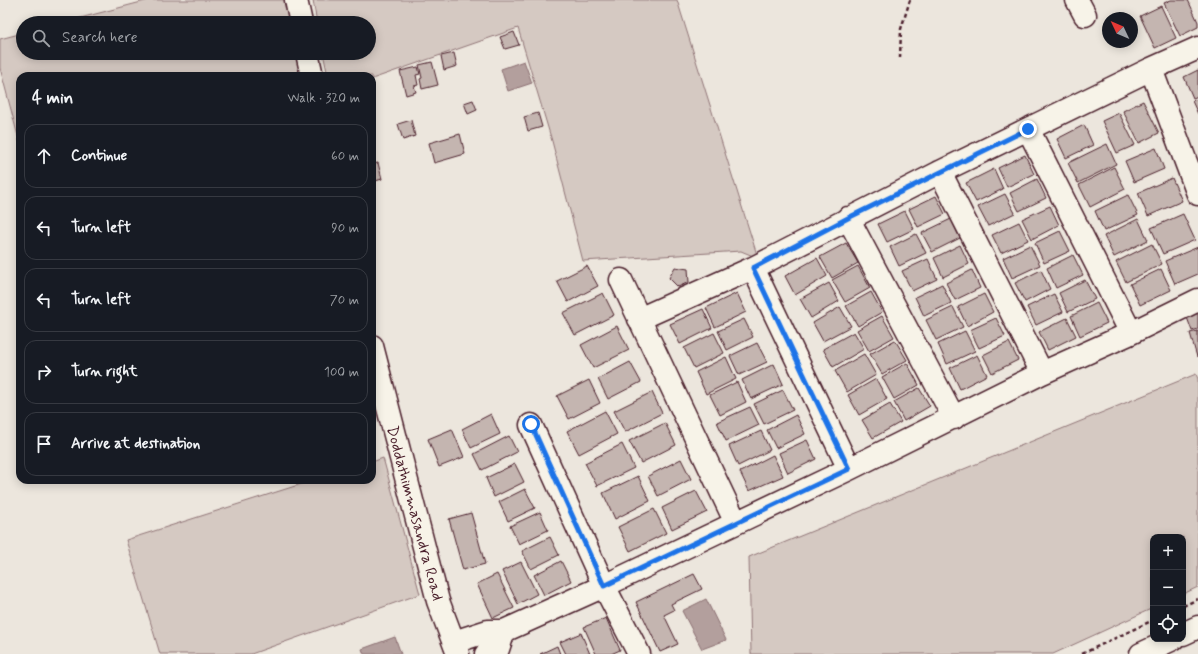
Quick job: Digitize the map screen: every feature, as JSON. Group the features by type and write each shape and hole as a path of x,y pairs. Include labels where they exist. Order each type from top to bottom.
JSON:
{"street":[{"path":"296,0 299,16"},
{"path":"639,319 753,268 940,172 1151,69 1198,48"},
{"path":"309,60 311,72"},
{"path":"1151,69 1198,194"},
{"path":"1028,129 1131,333"},
{"path":"940,172 1042,373"},
{"path":"848,218 954,418"},
{"path":"753,268 849,469"},
{"path":"621,280 736,523"},
{"path":"456,648 488,631 504,631 604,586 954,418 1042,373 1131,333 1198,300"},
{"name":"Doddathimmasandra Road","path":"376,361 438,601 456,648"},
{"path":"531,424 604,586 639,654"},
{"path":"1186,634 1198,627"},
{"path":"486,654 498,649 504,631"},
{"path":"1141,654 1174,642"}],"path":[{"path":"900,58 901,29 910,0"},
{"path":"1186,605 1198,599"},
{"path":"1082,654 1150,621"}],"shaded area":[{"path":"149,0 287,0 291,16 88,16"},
{"path":"313,0 677,0 758,258 741,251 583,261 552,141 518,28 376,78 376,72 327,72 325,60 376,60 376,16 316,16"},
{"path":"16,35 16,60 302,60 305,72 16,72 16,129 0,68 0,39"},
{"path":"524,61 532,83 508,91 501,69"},
{"path":"1196,374 1198,379 1198,587 1186,593 1186,534 1150,534 1150,609 1053,654 751,654 749,557"},
{"path":"383,458 420,594 251,654 160,654 126,540 301,484 376,484 376,461"},
{"path":"706,599 726,640 702,649 682,611"},
{"path":"395,637 401,654 364,654 362,649"}],"building":[{"path":"1171,0 1188,0 1198,22 1198,27 1180,36 1164,3"},
{"path":"1161,6 1176,38 1155,48 1140,16"},
{"path":"514,32 519,45 505,49 500,37"},
{"path":"454,53 457,66 444,70 441,56"},
{"path":"432,62 438,85 422,89 420,79 422,78 419,65"},
{"path":"418,67 420,74 416,75 418,85 414,86 416,92 406,95 400,71"},
{"path":"1198,70 1198,96 1193,98 1184,77"},
{"path":"1198,99 1198,114 1192,101"},
{"path":"473,100 477,110 468,114 464,103"},
{"path":"1143,101 1159,133 1139,143 1123,111"},
{"path":"538,113 542,127 528,131 524,117"},
{"path":"1119,113 1135,145 1117,153 1102,121"},
{"path":"411,120 415,136 403,140 398,124"},
{"path":"1084,125 1093,145 1066,158 1057,139"},
{"path":"460,134 465,154 434,163 429,143"},
{"path":"1107,144 1116,164 1078,183 1068,163"},
{"path":"1156,148 1164,169 1134,182 1125,161"},
{"path":"1025,155 1034,174 1007,187 998,168"},
{"path":"376,163 378,163 382,179 376,181"},
{"path":"1114,167 1125,189 1090,207 1079,185"},
{"path":"994,169 1003,189 976,202 966,183"},
{"path":"1172,178 1182,201 1148,216 1138,193"},
{"path":"1037,179 1046,198 1019,211 1010,193"},
{"path":"1005,194 1015,213 988,226 978,207"},
{"path":"1128,195 1138,215 1104,231 1095,211"},
{"path":"936,196 945,214 918,227 909,209"},
{"path":"1050,206 1059,225 1032,239 1022,219"},
{"path":"905,211 914,229 887,242 878,224"},
{"path":"1183,214 1195,240 1163,254 1151,228"},
{"path":"951,219 960,238 932,252 922,233"},
{"path":"1138,219 1148,240 1114,257 1104,236"},
{"path":"1019,222 1028,240 1001,253 992,235"},
{"path":"1060,231 1070,251 1044,263 1035,243"},
{"path":"916,234 926,253 899,266 890,247"},
{"path":"846,243 858,263 832,278 820,257"},
{"path":"1152,244 1162,264 1126,282 1116,262"},
{"path":"960,245 969,264 943,277 934,258"},
{"path":"1030,245 1040,265 1012,278 1003,258"},
{"path":"1198,247 1198,274 1175,284 1165,261"},
{"path":"1073,255 1083,275 1056,288 1047,268"},
{"path":"817,258 827,276 795,295 785,276"},
{"path":"928,259 937,279 912,291 902,271"},
{"path":"587,266 598,286 568,302 557,281"},
{"path":"858,266 870,288 845,302 832,280"},
{"path":"675,267 688,269 689,282 678,287 669,278"},
{"path":"1161,269 1171,290 1140,305 1130,284"},
{"path":"972,270 980,288 955,300 946,283"},
{"path":"1041,270 1050,289 1025,302 1015,283"},
{"path":"1085,280 1095,299 1068,312 1059,293"},
{"path":"829,283 839,301 811,318 800,299"},
{"path":"942,284 951,303 924,316 915,297"},
{"path":"871,292 882,312 858,326 846,306"},
{"path":"603,293 614,315 575,335 563,313"},
{"path":"737,293 746,312 715,327 706,308"},
{"path":"984,294 993,312 967,326 958,307"},
{"path":"1054,294 1063,312 1036,325 1027,307"},
{"path":"1097,303 1107,323 1080,336 1071,316"},
{"path":"840,307 851,326 823,341 813,323"},
{"path":"953,307 963,327 936,340 926,320"},
{"path":"1198,307 1198,329 1192,331 1185,312"},
{"path":"703,309 712,328 680,344 670,324"},
{"path":"882,316 894,337 869,351 857,330"},
{"path":"996,318 1005,336 979,348 970,330"},
{"path":"1067,318 1076,336 1048,350 1039,332"},
{"path":"744,319 753,337 727,350 718,331"},
{"path":"617,326 629,350 593,368 581,345"},
{"path":"965,331 975,351 947,364 938,344"},
{"path":"1198,331 1198,356 1197,357 1190,333"},
{"path":"854,332 864,349 833,367 823,349"},
{"path":"714,333 724,353 694,368 684,348"},
{"path":"895,340 907,360 882,374 870,354"},
{"path":"1009,342 1018,360 992,373 983,355"},
{"path":"757,343 767,362 739,375 730,356"},
{"path":"864,354 876,375 847,392 835,371"},
{"path":"977,355 987,375 960,389 950,368"},
{"path":"726,357 736,379 706,394 696,372"},
{"path":"630,362 641,382 608,399 598,379"},
{"path":"907,363 919,385 894,399 882,377"},
{"path":"774,364 783,384 751,399 742,380"},
{"path":"876,379 887,399 859,415 848,395"},
{"path":"589,380 600,403 569,419 557,396"},
{"path":"737,382 746,402 720,415 710,395"},
{"path":"919,388 930,406 904,421 894,402"},
{"path":"783,390 793,410 764,424 754,404"},
{"path":"652,392 662,413 625,432 614,411"},
{"path":"890,404 901,422 873,438 862,420"},
{"path":"750,407 759,425 726,441 717,422"},
{"path":"605,411 617,434 579,454 567,431"},
{"path":"491,414 500,434 471,448 462,429"},
{"path":"796,415 805,434 776,448 767,430"},
{"path":"665,423 676,445 641,463 629,441"},
{"path":"452,429 464,457 439,467 428,439"},
{"path":"761,431 770,450 738,466 729,446"},
{"path":"509,436 517,452 482,470 474,454"},
{"path":"807,440 816,459 788,473 779,453"},
{"path":"622,444 634,468 597,486 585,463"},
{"path":"773,455 783,476 749,491 740,472"},
{"path":"681,459 691,479 658,496 648,476"},
{"path":"515,464 524,482 494,497 486,478"},
{"path":"638,476 650,501 615,519 603,493"},
{"path":"525,489 535,508 508,521 499,502"},
{"path":"696,491 707,512 672,529 662,508"},
{"path":"654,509 666,533 630,551 618,527"},
{"path":"540,512 548,530 519,544 510,526"},
{"path":"471,513 485,564 463,570 449,519"},
{"path":"550,537 559,555 531,569 522,551"},
{"path":"561,561 571,581 544,595 534,575"},
{"path":"521,562 537,594 518,604 502,571"},
{"path":"497,574 514,608 493,618 477,584"},
{"path":"694,574 702,589 671,604 674,610 664,615 678,644 660,652 636,602"},
{"path":"606,618 620,650 611,654 596,654 584,627"},
{"path":"581,633 590,654 566,654 560,642"},
{"path":"557,646 560,654 540,654"}],"route":[{"path":"531,424 604,586 849,469 753,268 848,218 1028,129"}]}
